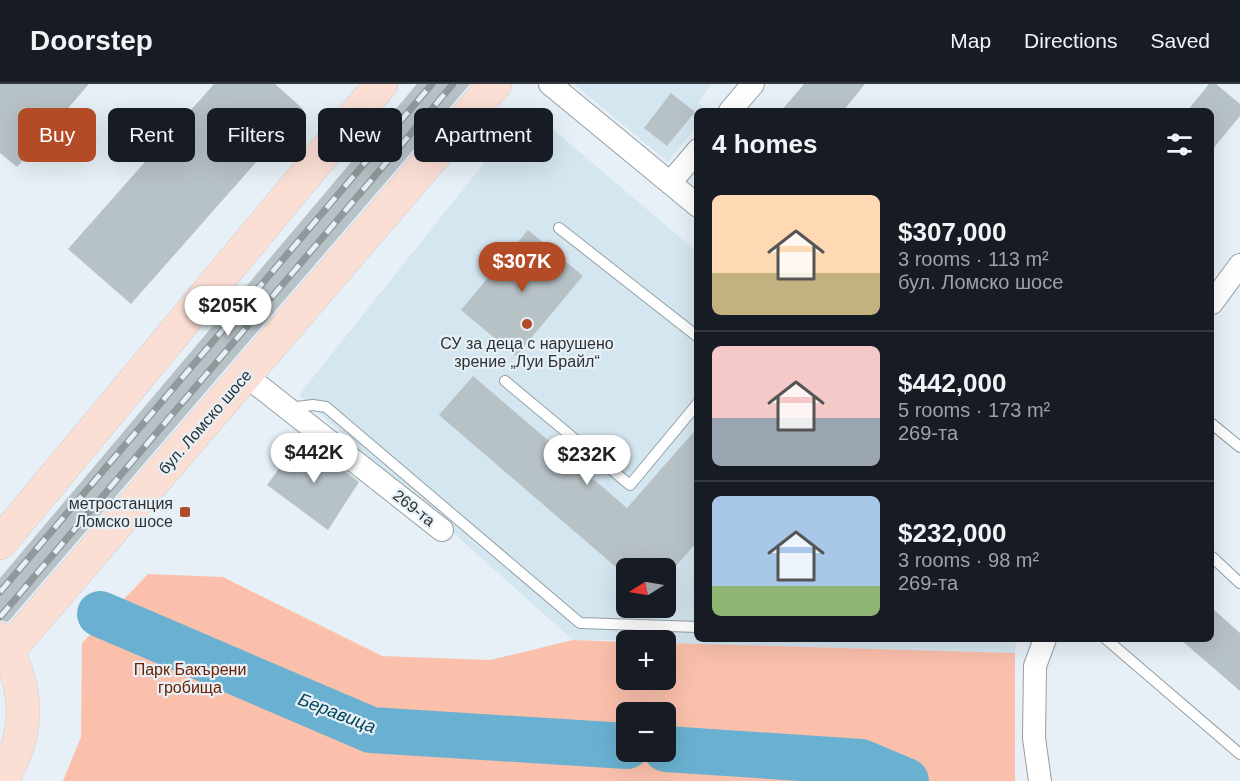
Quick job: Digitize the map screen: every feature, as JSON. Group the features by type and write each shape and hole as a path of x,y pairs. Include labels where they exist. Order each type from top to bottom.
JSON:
{"main road":[{"path":"0,543 381,84"},
{"name":"бул. Ломско шосе","path":"4,645 245,375 495,84"},
{"path":"1,781 19,747 24,714 21,681 4,645"}],"street":[{"path":"550,84 694,203"},
{"path":"733,108 753,84"},
{"path":"670,183 694,155"},
{"path":"1214,300 1240,265"},
{"name":"269-та","path":"245,375 442,530"},
{"path":"1040,781 1034,738 1035,666 1044,642"}],"lane":[{"path":"559,228 694,334"},
{"path":"505,381 630,485 694,408"},
{"path":"285,408 313,405 326,407 580,623 694,627"},
{"path":"1214,426 1240,447"},
{"path":"1214,559 1240,583"},
{"path":"1109,642 1240,754"}],"shaded area":[{"path":"574,84 712,84 698,102 705,108 694,108 694,129 668,162"},
{"name":"СУ за деца с нарушено зрение „Луи Брайл“","path":"553,129 694,249 694,642 1016,642 1015,653 676,643 676,630 616,630 616,640 573,640 299,395 485,162 553,162"}],"green space":[{"name":"Парк Бакърени гробища","path":"148,574 223,577 382,656 490,660 573,640 616,642 616,690 676,690 676,643 1015,653 1015,781 63,781 81,737 82,643"}],"building":[{"path":"0,84 89,84 68,108 18,108 18,162 21,162 17,167 0,153"},
{"path":"214,84 275,84 302,108 207,108 207,162 256,162 131,304 68,249 145,162 195,162 195,108 193,108"},
{"path":"417,84 470,84 449,108 414,108 414,149 8,622 0,620 0,578 351,162 402,162 402,108 397,108"},
{"path":"804,84 865,84 845,108 784,108"},
{"path":"1209,84 1216,84 1240,104 1240,116 1214,148 1214,108 1189,108"},
{"path":"671,93 694,111 667,146 644,128"},
{"path":"528,230 583,276 516,356 461,310"},
{"path":"473,376 627,508 694,432 694,546 676,566 676,558 616,558 616,567 439,415"},
{"path":"302,437 359,482 328,530 267,485"},
{"path":"1214,610 1240,633 1240,691 1183,642 1214,642"}],"waterway":[{"name":"Беравица","path":"100,614 371,730 616,745"},
{"name":"Беравица","path":"676,750 861,762 906,781"}],"railway":[{"path":"0,592 432,84"},
{"path":"0,617 453,84"}],"place":[{"name":"СУ за деца с нарушено зрение „Луи Брайл“","path":"527,324"},
{"name":"метростанция Ломско шосе","path":"185,512"}]}
